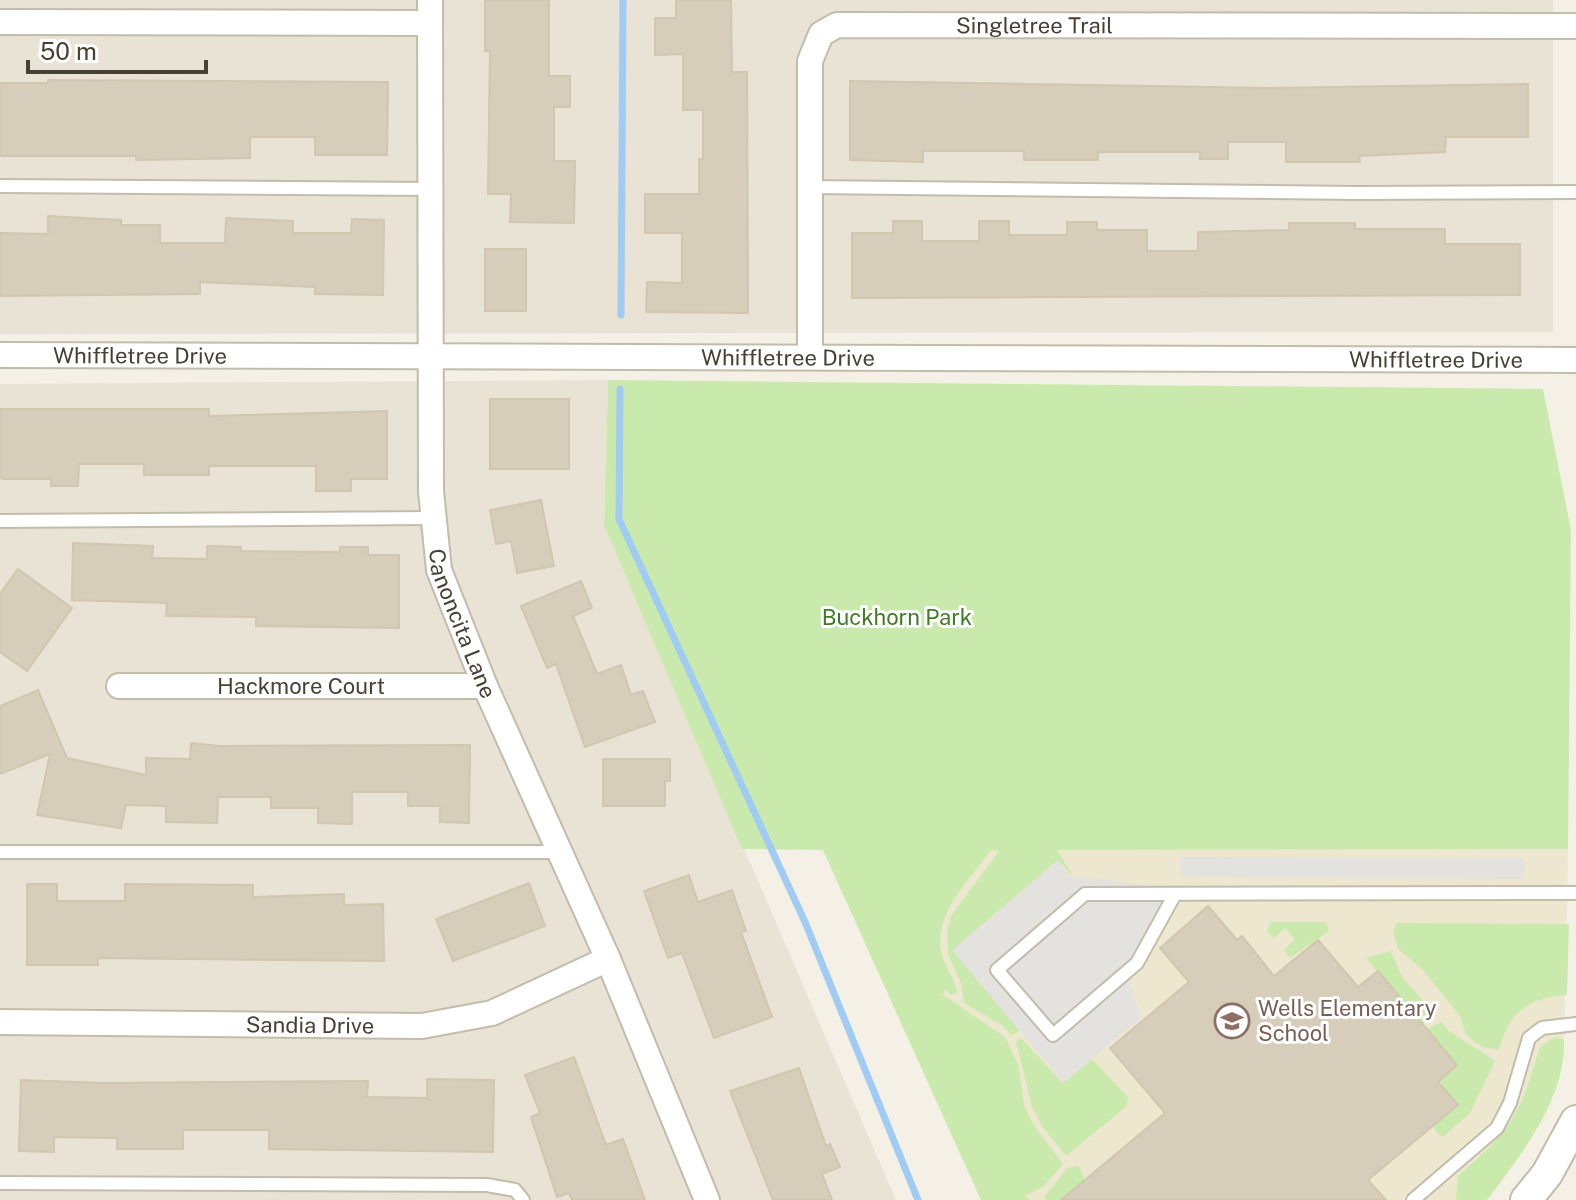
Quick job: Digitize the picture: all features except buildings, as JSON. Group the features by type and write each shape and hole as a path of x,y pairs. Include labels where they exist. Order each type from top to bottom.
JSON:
{"street":[{"path":"0,22 430,12"},
{"name":"Canoncita Lane","path":"430,12 432,518 439,570 485,686 608,959 707,1200"},
{"name":"Singletree Trail","path":"810,356 810,61 821,34 837,25 855,22 1576,26"},
{"name":"Whiffletree Drive","path":"0,355 1576,360"},
{"name":"Hackmore Court","path":"119,686 485,686"},
{"name":"Sandia Drive","path":"0,1022 422,1026 492,1013 608,959"},
{"path":"1526,1200 1547,1174 1576,1121"}],"lane":[{"path":"0,186 430,189"},
{"path":"810,187 1576,192"},
{"path":"0,521 432,518"},
{"path":"0,852 560,852"},
{"path":"1175,894 1137,963 1053,1035 997,970 1085,894 1576,893"},
{"path":"1413,1200 1497,1128 1510,1103 1529,1038 1542,1028 1576,1024"},
{"path":"0,1183 487,1185 515,1190 523,1200"}],"shaded area":[{"path":"0,0 1553,0 1553,332 0,334"},
{"path":"608,380 604,525 896,1200 0,1200 0,384"},
{"name":"Wells Elementary School","path":"1568,849 1564,1044 1487,1200 981,1200 823,850"},
{"path":"1180,857 1525,858 1524,879 1181,877"},
{"path":"1058,860 1070,876 1185,889 1130,982 1141,1018 1063,1083 952,950"}],"green space":[{"name":"Buckhorn Park","path":"608,380 1543,389 1571,530 1568,849 1057,850 1074,877 1058,861 1020,1030 1012,1036 1003,1026 964,1003 961,983 948,954 947,930 951,916 999,851 991,850 956,897 943,923 941,951 957,993 951,995 946,990 942,994 1005,1037 1018,1064 1024,1105 1033,1124 1063,1164 1043,1187 1025,1196 1029,1200 981,1200 823,850 742,849 604,525"},
{"path":"1271,922 1326,922 1329,931 1290,958 1284,950 1295,939 1285,928 1274,938 1267,931"},
{"path":"1397,923 1569,924 1567,995 1542,999 1522,1009 1508,1026 1499,1050 1482,1047 1466,1035 1460,1016 1423,970 1398,949 1393,932"},
{"path":"1391,951 1402,977 1432,1011 1431,1017 1423,1024 1366,958"},
{"path":"1441,1022 1449,1031 1495,1061 1470,1113 1444,1136 1439,1135 1433,1126 1457,1105 1438,1082 1457,1065 1427,1029"},
{"path":"1555,1037 1564,1040 1558,1084 1527,1145 1487,1200 1456,1200 1458,1176 1512,1120 1540,1047"},
{"path":"1021,1038 1063,1083 1092,1059 1128,1097 1127,1106 1066,1156 1042,1126 1032,1107 1016,1042"},
{"path":"1079,1166 1085,1180 1061,1200 1046,1200 1044,1197 1068,1168"}],"waterway":[{"path":"621,315 623,0"},
{"path":"620,389 619,519 805,922 918,1200"}],"place":[{"name":"Wells Elementary School","path":"1232,1021"}]}
